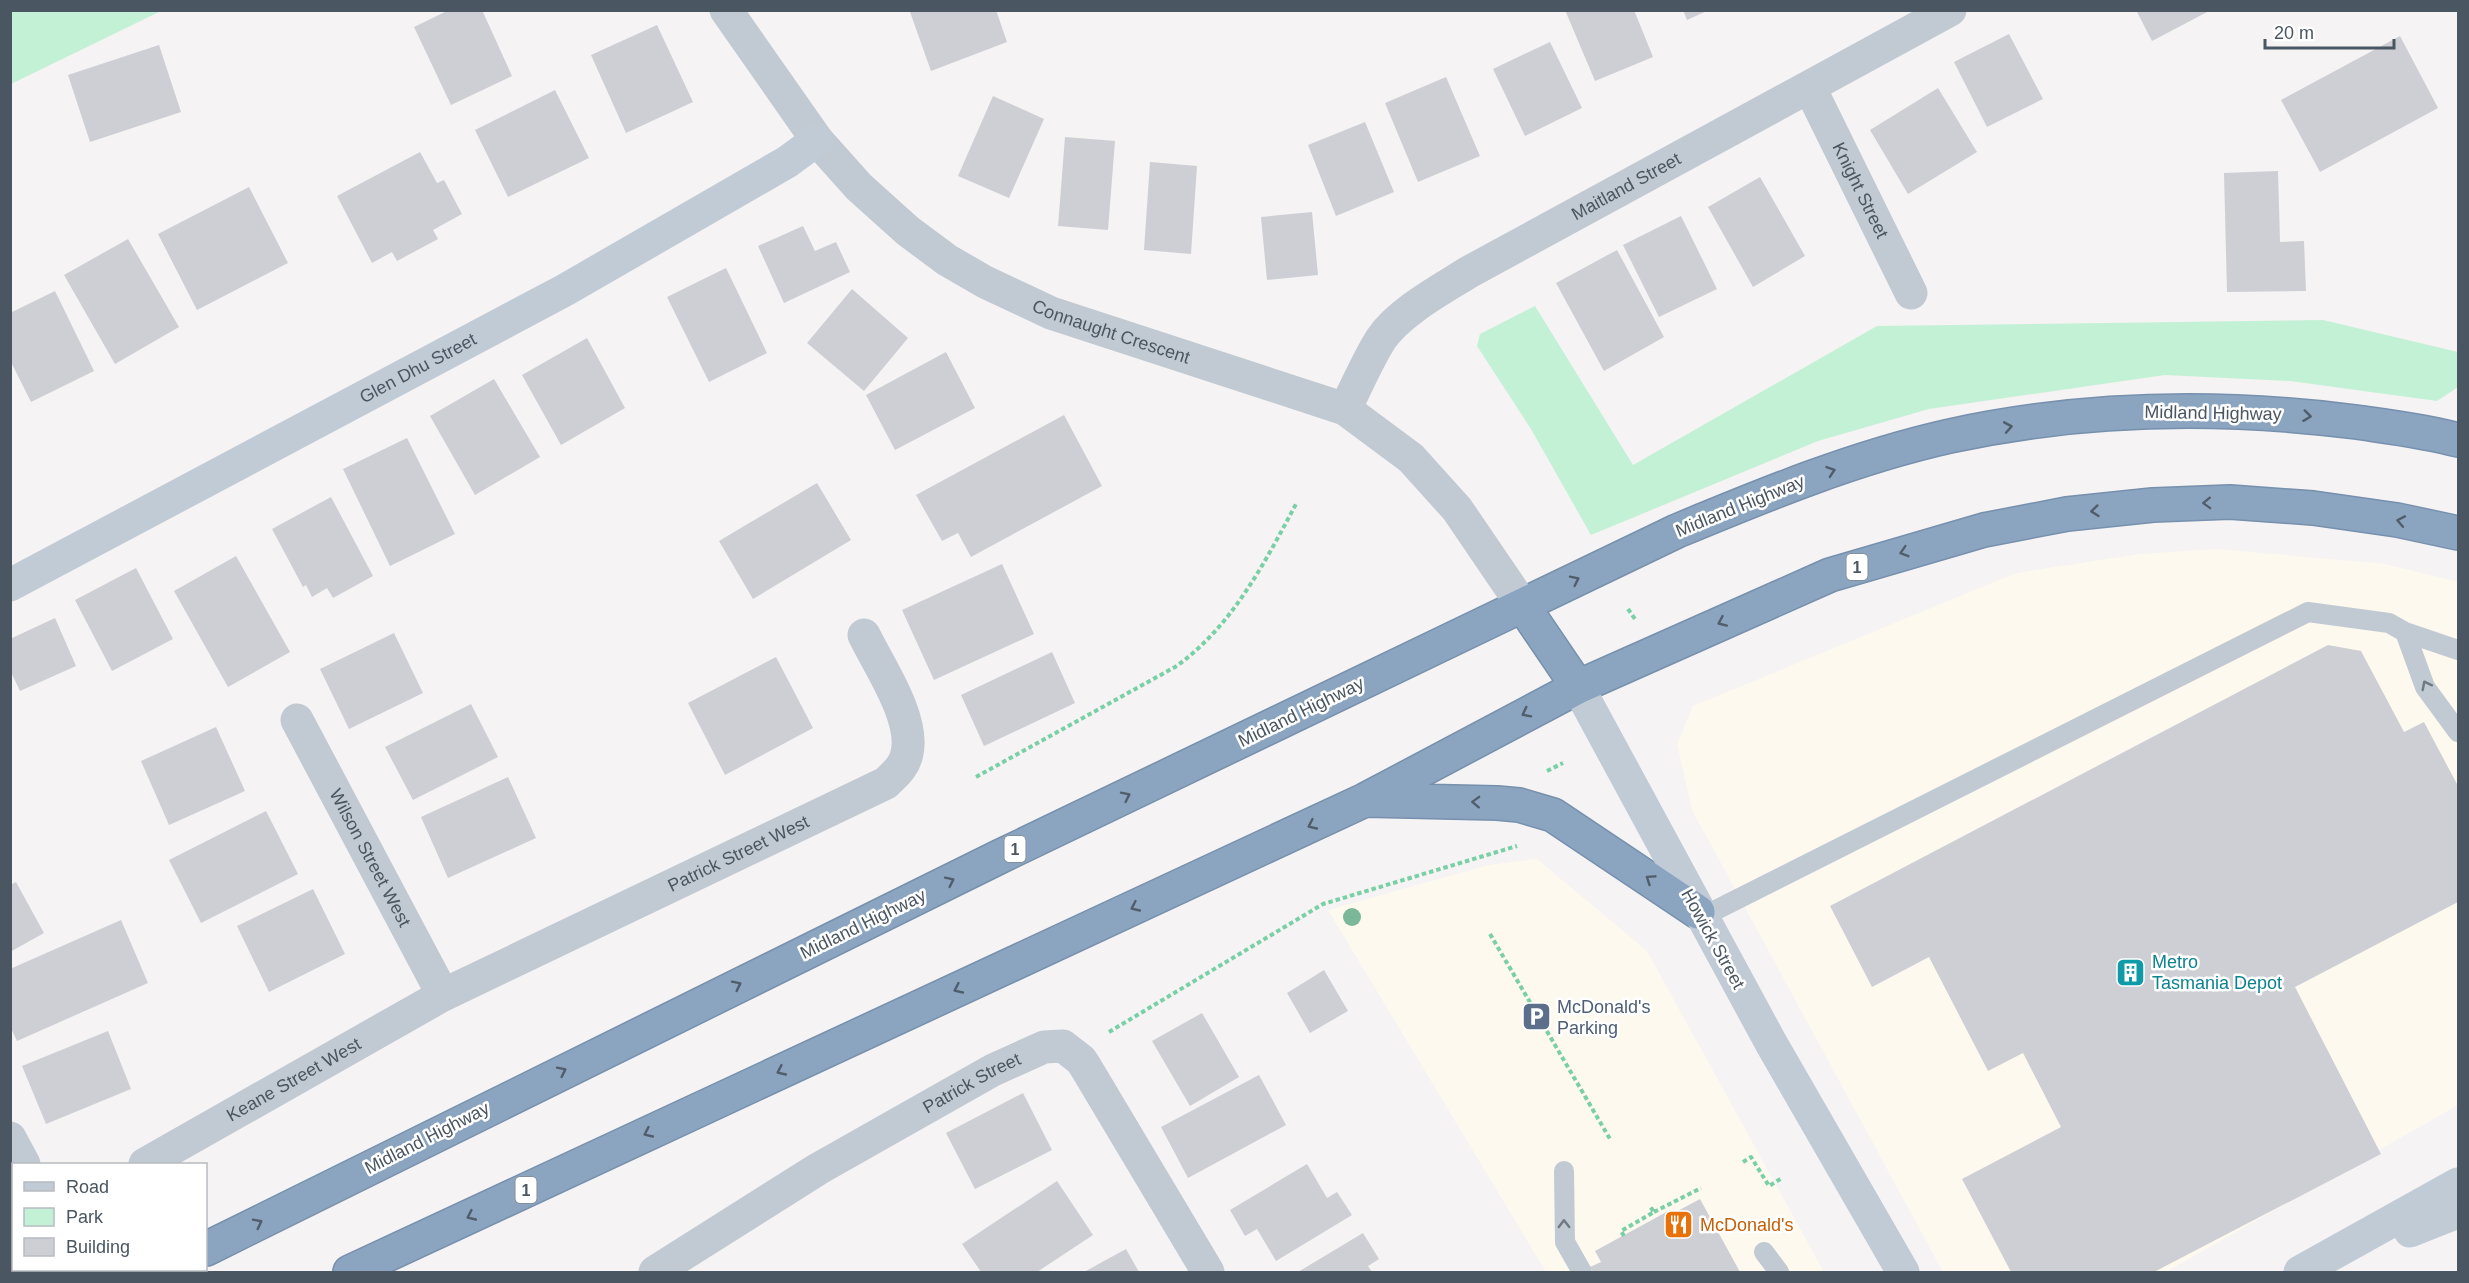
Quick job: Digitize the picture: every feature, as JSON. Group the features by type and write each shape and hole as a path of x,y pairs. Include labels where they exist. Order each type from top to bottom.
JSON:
{"highway":[{"name":"Midland Highway","path":"207,1249 988,862 1677,531 1775,490 1867,459 1950,436 2046,420 2131,412 2298,415 2387,426 2458,440"},
{"name":"1","path":"350,1272 1365,800 1578,687 1830,576 1984,530 2067,514 2153,505 2230,502 2313,508 2397,520 2458,533"},
{"name":"Howick Street","path":"1523,606 1578,687"},
{"path":"1365,800 1497,803 1519,805 1552,815 1700,915"}],"street":[{"name":"Connaught Crescent","path":"726,10 817,140 859,187 908,231 947,260 985,282 1051,313 1345,409 1411,458 1457,509 1523,606"},
{"name":"Maitland Street","path":"1345,409 1382,338 1413,309 1469,272 1950,10"},
{"name":"Knight Street","path":"1810,88 1911,293"},
{"name":"Glen Dhu Street","path":"10,585 565,290 787,162 817,140"},
{"name":"Patrick Street West","path":"443,995 886,783 900,770 908,753 909,737 899,705 864,635"},
{"name":"Howick Street","path":"1578,687 1700,915 1903,1272"},
{"name":"Wilson Street West","path":"297,720 443,995"},
{"name":"Keane Street West","path":"148,1163 443,995"},
{"name":"Patrick Street","path":"656,1272 818,1169 993,1070 1044,1047 1063,1046 1085,1066 1208,1272"},
{"path":"10,1138 23,1163"},
{"path":"2300,1272 2458,1184"},
{"path":"2308,1272 2458,1212"}],"lane":[{"path":"1700,915 2308,612 2389,623 2405,632 2458,650"},
{"path":"2405,632 2425,687 2458,732"},
{"path":"1564,1171 1565,1242 1582,1272"},
{"path":"1764,1252 1779,1272"}],"path":[{"path":"976,777 1175,667 1198,651 1228,617 1249,586 1296,504"},
{"path":"1108,1032 1323,904 1494,855 1523,844"},
{"path":"1490,934 1610,1139"},
{"path":"1743,1162 1751,1157 1769,1186 1782,1178"},
{"path":"1623,1236 1621,1231 1701,1188"},
{"path":"1649,1205 1654,1212"}],"shaded area":[{"path":"2217,549 2385,564 2458,582 2458,1105 2166,1272 1943,1272 1692,810 1677,744 1693,706 2016,573 2140,554"},
{"path":"1537,859 1647,951 1824,1272 1546,1272 1328,910 1488,865"}],"green space":[{"path":"11,10 161,10 161,11 11,84"},
{"path":"1535,306 1633,465 1877,326 2323,320 2458,352 2458,387 2437,401 2290,381 2165,375 1929,409 1818,441 1591,535 1531,429 1477,346 1480,334"}],"building":[{"path":"449,10 482,10 512,76 451,105 414,27"},
{"path":"915,10 996,10 1007,42 931,71 910,12"},
{"path":"1565,10 1634,10 1653,57 1595,81"},
{"path":"1683,10 1709,10 1687,20"},
{"path":"2136,10 2211,10 2152,41"},
{"path":"657,25 693,102 626,133 591,55"},
{"path":"2009,34 2043,99 1987,127 1954,62"},
{"path":"2400,36 2438,108 2320,172 2281,100"},
{"path":"1550,42 1582,108 1525,136 1493,69"},
{"path":"159,45 181,112 90,142 68,75"},
{"path":"1446,77 1480,156 1418,182 1385,103"},
{"path":"1938,88 1977,152 1908,194 1870,130"},
{"path":"555,90 589,158 508,197 475,130"},
{"path":"993,96 1044,119 1009,198 958,176"},
{"path":"1365,122 1394,192 1336,216 1308,145"},
{"path":"1065,137 1115,141 1108,230 1058,226"},
{"path":"420,152 437,183 444,180 462,214 433,230 438,239 397,261 392,252 372,263 337,196"},
{"path":"1150,162 1197,166 1191,254 1144,250"},
{"path":"2278,171 2280,242 2304,241 2306,291 2227,292 2224,173"},
{"path":"1760,177 1805,256 1753,287 1708,207"},
{"path":"249,187 288,263 197,310 158,234"},
{"path":"1312,212 1318,275 1267,280 1261,217"},
{"path":"1681,216 1717,289 1659,317 1623,245"},
{"path":"803,226 815,251 836,242 850,272 784,303 758,246"},
{"path":"128,239 179,327 115,364 64,275"},
{"path":"1617,250 1664,337 1604,371 1556,283"},
{"path":"726,268 767,353 709,382 667,297"},
{"path":"852,289 908,338 864,391 807,343"},
{"path":"55,291 94,371 31,402 10,360 10,313"},
{"path":"587,338 625,408 561,445 522,375"},
{"path":"946,352 975,408 895,450 866,395"},
{"path":"494,379 540,457 475,495 430,416"},
{"path":"1064,415 1102,486 971,557 958,533 942,541 916,495"},
{"path":"407,438 455,534 390,566 343,469"},
{"path":"817,483 851,540 753,599 719,541"},
{"path":"331,497 373,576 333,598 327,588 312,597 306,585 303,587 272,529"},
{"path":"236,556 290,652 228,687 174,591"},
{"path":"1002,564 1034,634 934,680 902,610"},
{"path":"136,568 173,639 112,671 75,600"},
{"path":"55,618 76,666 20,691 10,670 10,639"},
{"path":"394,633 423,693 349,729 320,669"},
{"name":"Metro Tasmania Depot","path":"2328,645 2361,651 2404,732 2424,722 2458,786 2458,902 2295,987 2381,1154 2154,1272 2011,1272 1962,1179 2061,1127 2023,1053 1988,1071 1929,957 1872,987 1830,906"},
{"path":"1052,652 1075,703 984,746 961,695"},
{"path":"776,657 813,728 725,775 688,703"},
{"path":"471,704 498,757 413,800 385,747"},
{"path":"216,727 245,791 169,825 141,761"},
{"path":"508,777 536,838 448,878 421,817"},
{"path":"266,811 298,874 201,923 169,860"},
{"path":"16,882 44,933 10,952 10,885"},
{"path":"313,889 345,954 269,992 237,926"},
{"path":"121,920 148,983 17,1041 10,1026 10,969"},
{"path":"1324,970 1348,1011 1310,1033 1287,993"},
{"path":"1202,1013 1239,1077 1190,1106 1152,1041"},
{"path":"108,1031 131,1089 46,1124 22,1066"},
{"path":"1259,1075 1286,1125 1188,1178 1161,1127"},
{"path":"1023,1093 1052,1150 975,1189 946,1133"},
{"path":"1307,1164 1327,1198 1337,1192 1352,1215 1276,1261 1257,1229 1245,1236 1230,1210"},
{"path":"1057,1181 1093,1235 1037,1272 981,1272 962,1244"},
{"name":"McDonald's","path":"1700,1199 1740,1272 1593,1272 1590,1267 1601,1262 1595,1251 1670,1210 1672,1214"},
{"path":"1363,1233 1379,1259 1368,1266 1372,1272 1298,1272"},
{"path":"1126,1249 1139,1272 1084,1272"}],"place":[{"name":"Metro Tasmania Depot","path":"2131,972"},
{"name":"McDonald's Parking","path":"1536,1017"},
{"name":"McDonald's","path":"1679,1225"}]}
